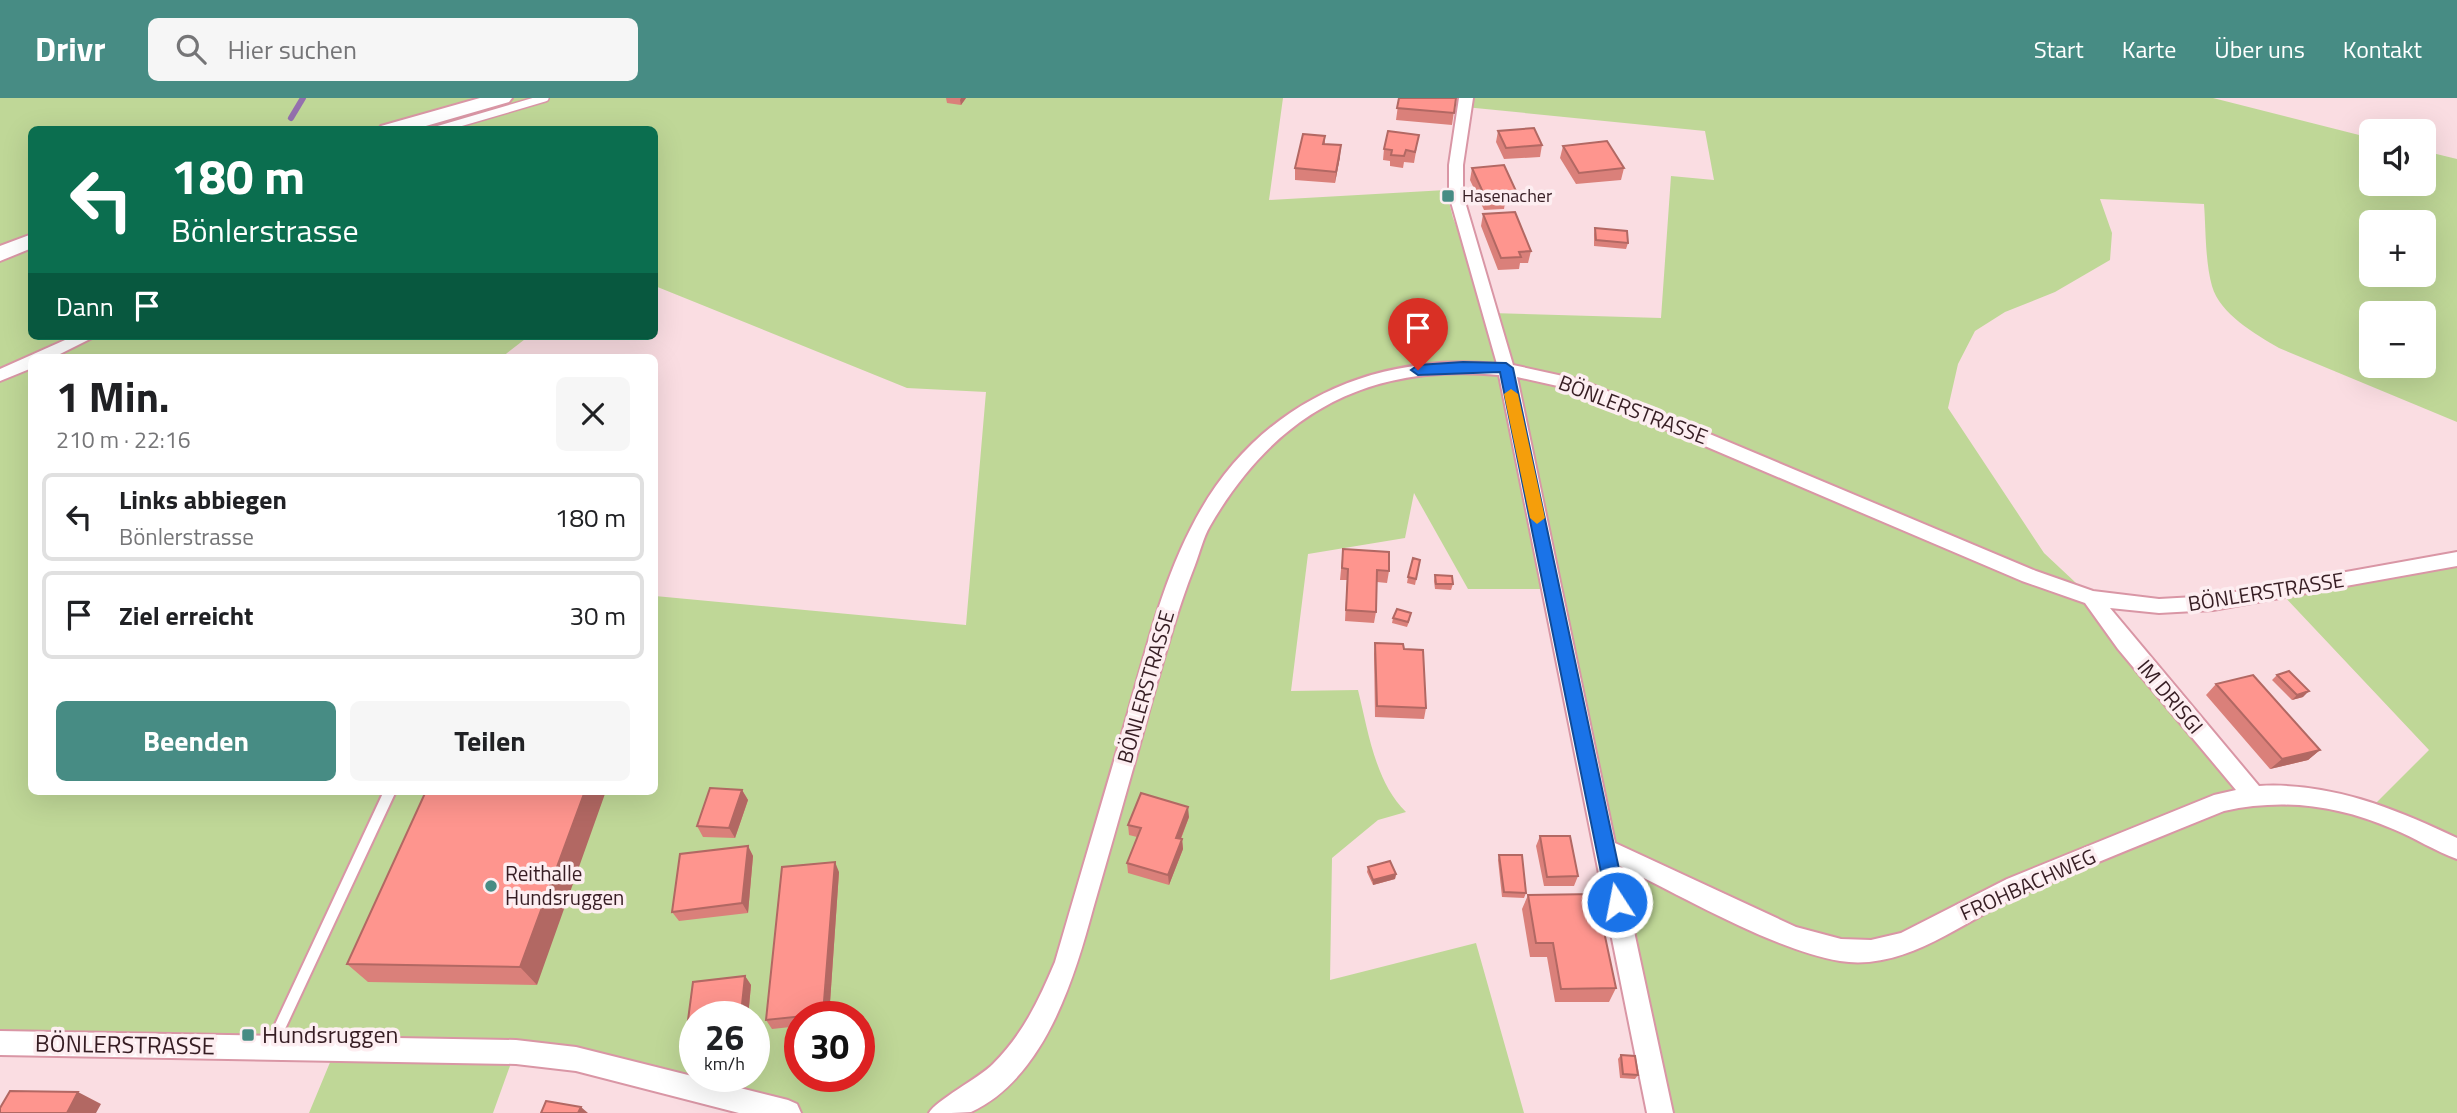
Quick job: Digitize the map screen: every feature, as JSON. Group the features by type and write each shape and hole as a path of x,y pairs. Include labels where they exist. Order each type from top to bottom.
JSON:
{"street":[{"path":"402,126 502,98"},
{"path":"1466,98 1456,164 1456,195 1506,368 1660,1113"},
{"path":"0,254 28,242"},
{"path":"46,354 79,340"},
{"path":"0,375 28,363"},
{"name":"BÖNLERSTRASSE","path":"942,1113 981,1091 1007,1068 1044,1018 1067,962 1170,604 1202,524 1246,461 1291,417 1325,396 1364,379 1401,371 1463,366 1506,368 1575,384 2029,576 2092,598 2159,606 2213,603 2457,559"},
{"name":"IM DRISGI","path":"2092,598 2125,643 2252,793"},
{"name":"FROHBACHWEG","path":"1606,849 1794,937 1842,950 1871,951 1905,943 2015,886 2222,802 2252,793 2273,792 2335,799 2370,809 2457,849"},
{"name":"BÖNLERSTRASSE","path":"0,1043 516,1052 576,1059 788,1113"}],"lane":[{"path":"450,126 545,98"},
{"path":"271,1046 388,795"}],"green space":[{"path":"0,98 1283,98 1269,200 1446,190 1453,218 1491,313 1661,318 1671,176 1714,180 1705,131 1465,107 1466,98 2213,98 2359,135 2359,196 2436,196 2436,154 2457,159 2457,422 2279,348 2230,314 2222,306 2212,286 2204,204 2100,199 2112,233 2110,260 2055,292 2005,312 1975,331 1958,364 1948,408 2044,553 2092,598 2252,793 2370,809 2429,750 2280,592 2457,559 2457,1113 1660,1113 1552,589 1468,589 1414,493 1405,538 1308,554 1291,691 1358,690 1380,771 1395,800 1406,812 1378,820 1332,858 1330,980 1476,943 1524,1113 788,1113 694,1092 770,1092 770,1001 679,1001 679,1089 515,1052 493,1113 309,1113 336,1048 0,1043"}],"building":[{"path":"1399,98 1456,98 1454,113 1397,108"},
{"path":"1534,128 1542,145 1506,148 1498,131"},
{"path":"1388,131 1419,135 1415,152 1406,150 1404,156 1391,155 1392,150 1384,149"},
{"path":"1303,134 1325,136 1323,144 1341,145 1336,172 1295,168"},
{"path":"1607,141 1624,168 1579,173 1563,146"},
{"path":"1504,165 1516,191 1504,192 1506,197 1486,199 1472,168"},
{"path":"1515,212 1531,251 1519,252 1521,257 1501,258 1483,214"},
{"path":"1595,228 1627,231 1628,243 1596,240"},
{"path":"1343,549 1389,552 1389,571 1377,570 1376,612 1346,610 1348,569 1342,568"},
{"path":"1413,558 1420,560 1416,579 1408,577"},
{"path":"1435,575 1452,576 1453,584 1436,584"},
{"path":"1397,609 1411,613 1408,622 1393,618"},
{"path":"1375,643 1403,644 1404,649 1423,650 1426,708 1377,706"},
{"path":"2289,671 2309,691 2297,695 2277,675"},
{"path":"2253,675 2320,750 2282,759 2216,684"},
{"path":"710,788 742,790 729,828 697,826"},
{"path":"1141,793 1188,807 1176,838 1182,839 1168,875 1127,863 1141,828 1128,825"},
{"name":"Reithalle Hundsruggen","path":"424,795 584,795 520,967 347,964"},
{"path":"1540,836 1570,836 1578,876 1547,877"},
{"path":"748,846 742,903 672,912 680,854"},
{"path":"1499,855 1522,855 1526,893 1504,892"},
{"path":"1390,861 1396,874 1373,880 1368,867"},
{"path":"835,862 824,1001 784,1001 784,1018 770,1020 768,1001 782,867"},
{"path":"1596,894 1616,988 1561,989 1553,943 1536,943 1528,895"},
{"path":"745,976 742,1001 690,1001 693,982"},
{"path":"1621,1055 1635,1056 1638,1075 1623,1074"},
{"path":"10,1091 78,1092 67,1113 0,1113"},
{"path":"546,1101 581,1107 578,1113 541,1113"}],"waterway":[{"path":"291,118 303,98"}],"slow traffic":[{"path":"1511,394 1537,518"}],"place":[{"name":"Hasenacher","path":"1448,196"},
{"name":"Reithalle Hundsruggen","path":"491,886"},
{"name":"Hundsruggen","path":"248,1035"}],"route":[{"path":"1418,370 1463,366 1506,368 1617,902"}]}
